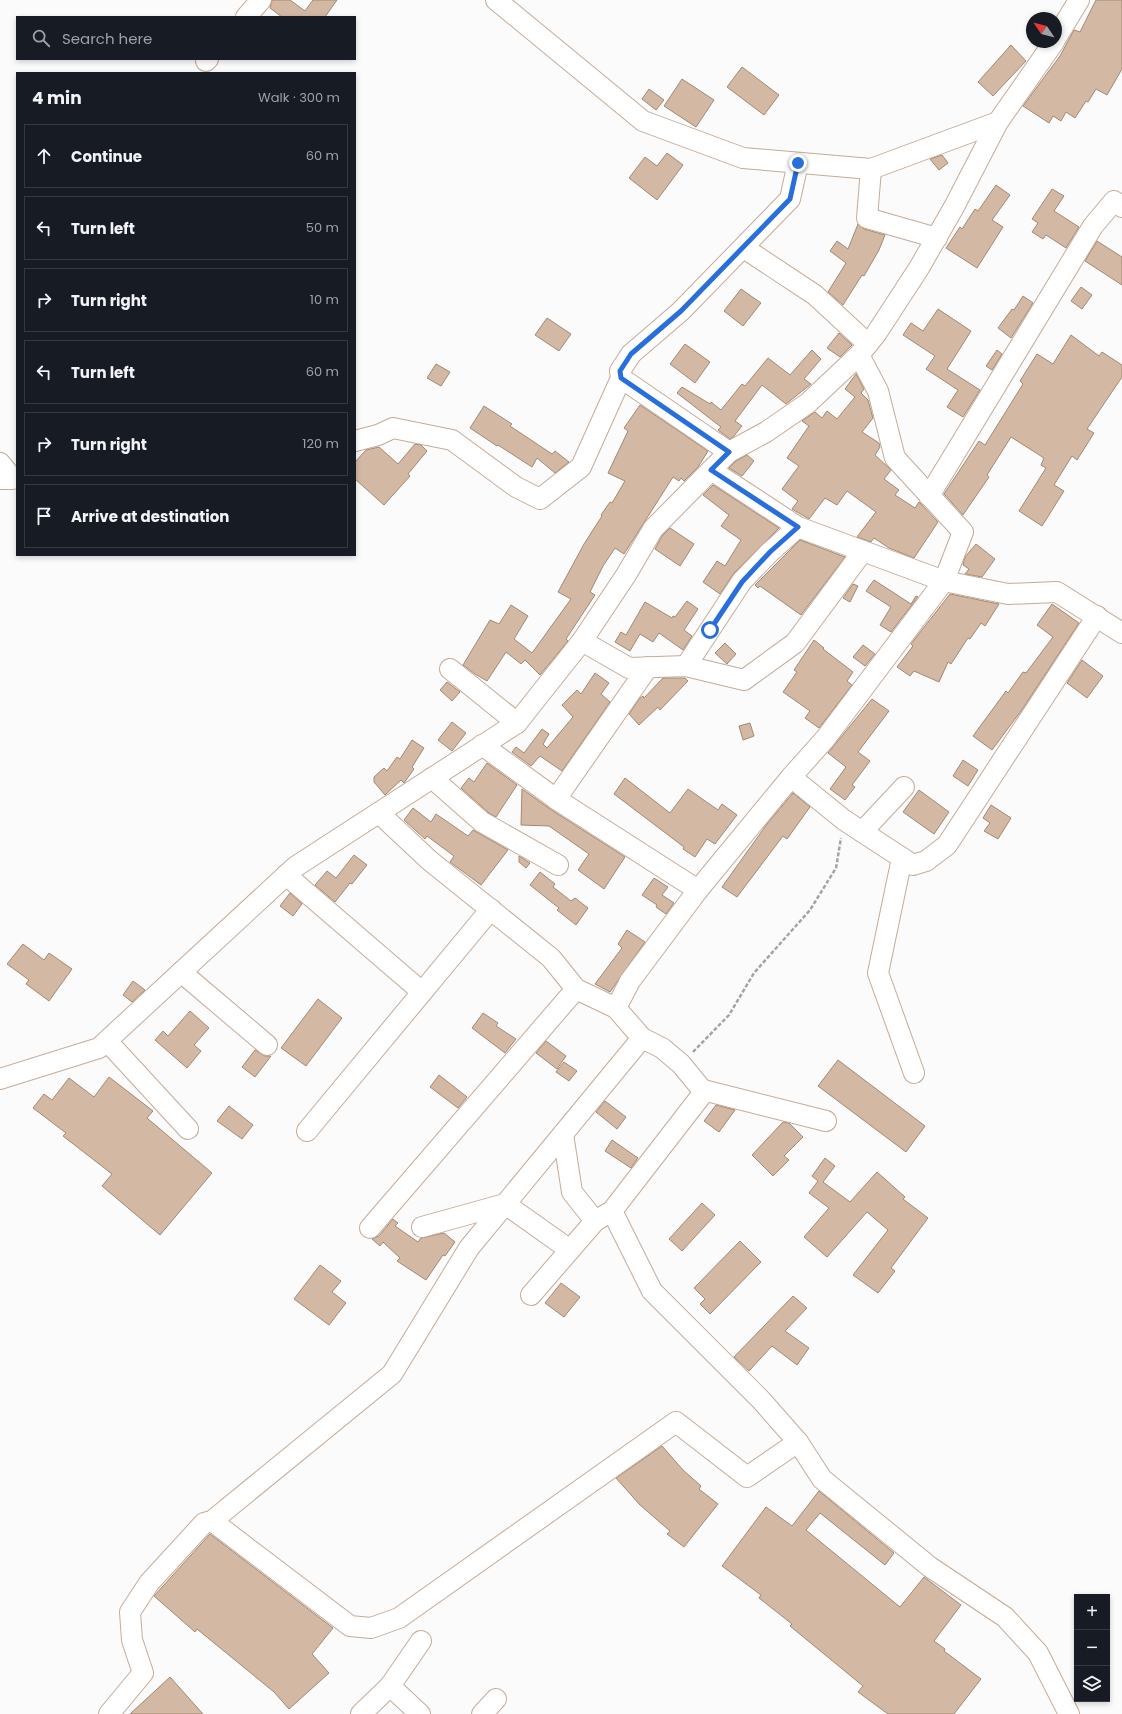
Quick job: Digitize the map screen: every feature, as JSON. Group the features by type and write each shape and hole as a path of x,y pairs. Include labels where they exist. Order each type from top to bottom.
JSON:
{"street":[{"path":"247,16 261,0"},
{"path":"496,0 643,121 743,158 871,169 998,122"},
{"path":"1062,28 1079,0"},
{"path":"0,1079 99,1048 295,867 517,723 582,641 626,575 653,529 729,452 766,432 808,403 863,350 876,334 919,268 998,122 1050,48"},
{"path":"356,441 378,435 393,428 452,440 516,487 540,499 582,467 621,378 620,371 631,354 681,311 744,248 790,199 798,163"},
{"path":"871,169 867,218 936,238"},
{"path":"930,496 1093,226 1114,201 1122,207"},
{"path":"616,1008 630,981 698,890 791,777 825,739 944,581 962,532 894,458 878,390 863,350 815,295 744,248"},
{"path":"621,378 729,452"},
{"path":"0,463 13,479 0,479"},
{"path":"711,470 798,527 944,581 1008,594 1057,592 1122,633"},
{"path":"686,666 742,582 770,552 798,527"},
{"path":"582,641 628,668 686,666 744,680 795,643 863,552"},
{"path":"791,777 844,820 913,865 926,861 947,845 1097,616"},
{"path":"556,799 648,667"},
{"path":"450,669 517,723"},
{"path":"482,745 556,799 698,890"},
{"path":"432,778 482,822 558,865"},
{"path":"862,832 904,787"},
{"path":"378,813 429,860 551,958 576,989 616,1008 642,1038 662,1048 681,1064 703,1090 826,1122"},
{"path":"902,858 878,973 914,1073"},
{"path":"286,875 422,992"},
{"path":"307,1131 491,909"},
{"path":"181,972 267,1045"},
{"path":"370,1228 576,989"},
{"path":"109,1714 142,1673 132,1640 130,1612 149,1583 204,1523 212,1521 392,1374 469,1248 642,1038"},
{"path":"106,1041 188,1129"},
{"path":"531,1295 595,1221 612,1211 704,1092 703,1090"},
{"path":"563,1134 572,1192 595,1221"},
{"path":"422,1227 505,1204"},
{"path":"505,1204 570,1250"},
{"path":"612,1211 652,1292 762,1401 798,1442 822,1479 930,1568 1005,1617 1038,1653 1069,1714"},
{"path":"212,1521 350,1626 371,1628 399,1618 676,1422 747,1477 798,1442"},
{"path":"360,1714 390,1686 421,1641"},
{"path":"390,1686 420,1714"},
{"path":"482,1714 496,1699"}],"path":[{"path":"681,1064 729,1015 754,973 810,910 836,868 844,820"}],"building":[{"path":"272,0 290,0 305,11 313,0 337,0 326,16 281,16 270,8"},
{"path":"1096,0 1122,0 1122,69 1107,95 1096,89 1075,118 1066,112 1061,121 1053,116 1049,123 1023,106 1060,56 1074,30 1080,32"},
{"path":"1011,45 1026,61 993,96 978,82"},
{"path":"742,67 779,95 764,115 727,87"},
{"path":"682,79 714,100 696,127 664,106"},
{"path":"649,89 664,100 656,110 642,99"},
{"path":"667,153 683,165 657,200 629,178 645,157 657,166"},
{"path":"942,155 948,163 939,170 930,159"},
{"path":"996,185 1010,195 992,220 1003,227 977,268 946,248 960,227 962,229 975,209 978,211"},
{"path":"1052,189 1064,196 1054,211 1079,227 1066,248 1046,235 1043,239 1032,232 1038,223 1032,219"},
{"path":"858,224 864,229 885,235 879,250 864,276 862,275 843,305 828,292 846,263 830,251 837,241 848,249"},
{"path":"1097,241 1122,257 1122,285 1085,261"},
{"path":"1081,287 1092,295 1082,309 1071,301"},
{"path":"741,289 761,303 743,326 724,311"},
{"path":"1023,296 1033,303 1011,338 998,328 1012,309 1014,310"},
{"path":"938,309 971,331 947,369 980,390 963,417 947,407 958,390 926,369 935,356 903,335 911,323 923,331"},
{"path":"547,318 571,334 559,351 535,335"},
{"path":"839,333 852,345 840,357 827,348"},
{"path":"1071,335 1099,356 1102,352 1122,365 1122,377 1087,429 1094,433 1077,460 1072,456 1054,485 1064,491 1042,526 1019,511 1046,468 1041,465 1044,458 1011,437 987,475 989,477 963,515 944,494 979,441 985,445 1023,384 1020,381 1037,354 1053,364"},
{"path":"685,344 710,362 695,383 670,364"},
{"path":"812,350 821,359 804,379 811,384 786,404 762,385 735,421 742,426 730,439 718,430 721,427 677,393 682,387 710,404 711,402 721,410 742,384 745,386 768,358 790,375"},
{"path":"997,350 1002,354 992,370 986,366"},
{"path":"436,364 450,372 441,386 427,378"},
{"path":"856,374 864,389 861,393 868,400 873,418 862,432 879,443 880,447 875,455 891,470 884,479 899,490 895,495 915,508 919,502 938,522 914,558 889,548 874,538 871,542 857,537 876,512 847,491 837,505 825,498 809,519 792,509 798,501 782,489 799,466 787,458 809,426 802,421 815,412 822,418 827,411 837,419 855,397 845,389"},
{"path":"640,405 708,451 698,467 684,481 681,478 679,481 673,477 624,554 615,548 603,566 590,592 595,595 566,639 568,641 540,675 525,660 521,664 506,652 487,681 475,674 463,665 490,620 499,624 511,605 528,616 514,639 532,653 571,599 558,592 584,544 602,516 601,515 610,502 612,503 625,481 608,473 628,431 624,428"},
{"path":"484,406 512,424 510,426 552,454 555,451 569,462 555,473 537,458 532,467 498,445 497,446 470,428"},
{"path":"415,444 421,445 427,451 408,474 410,476 384,505 356,480 356,461 366,450 379,447 398,464"},
{"path":"747,455 754,461 742,476 729,468 736,461"},
{"path":"713,485 779,528 734,573 720,594 703,582 717,561 725,566 741,540 721,526 729,515 703,495"},
{"path":"670,528 694,544 680,566 655,549 662,536"},
{"path":"800,540 845,557 801,615 760,586 758,588 755,585"},
{"path":"976,544 995,559 982,577 965,574 969,569 963,565 965,557"},
{"path":"874,580 911,604 916,596 918,597 891,632 880,625 891,607 866,591"},
{"path":"853,584 858,586 850,602 843,598"},
{"path":"950,594 999,604 985,626 981,623 970,639 968,638 951,664 948,662 939,682 914,671 910,676 897,667 913,646 911,644"},
{"path":"687,601 698,609 684,630 692,636 683,650 659,633 653,642 640,634 630,651 615,642 621,632 626,635 645,602 672,618 673,616 675,617"},
{"path":"1052,604 1079,623 1021,711 992,750 973,736 1006,691 1008,693 1023,672 1026,673 1053,637 1037,625"},
{"path":"814,640 824,648 823,649 853,672 847,681 852,685 819,728 805,718 810,711 783,692 797,672 794,670"},
{"path":"725,643 736,654 727,664 715,653"},
{"path":"863,645 875,654 865,666 853,657"},
{"path":"1082,660 1103,676 1087,698 1067,683"},
{"path":"595,673 609,683 601,694 610,702 562,771 540,756 531,766 512,752 516,747 524,753 542,729 549,734 543,744 547,748 573,717 562,705 577,690 581,694"},
{"path":"663,678 685,678 688,681 660,710 658,707 639,725 629,714 639,699 643,696 644,698"},
{"path":"447,682 460,692 452,701 440,690"},
{"path":"872,699 889,711 858,752 870,761 852,785 855,787 845,800 830,789 846,767 828,753"},
{"path":"452,722 466,733 452,751 438,740"},
{"path":"750,723 754,736 743,740 739,726"},
{"path":"412,740 424,748 412,767 414,769 404,783 401,780 385,795 374,782 374,777 384,768 387,771 397,757 400,759"},
{"path":"963,760 978,770 968,786 953,776"},
{"path":"487,763 517,785 496,817 489,813 461,788 469,778 474,782"},
{"path":"625,778 670,813 688,789 718,810 722,804 737,815 715,844 707,839 695,857 614,794"},
{"path":"522,789 550,809 625,857 604,889 578,870 589,854 549,826 521,825"},
{"path":"919,790 949,812 934,834 903,812"},
{"path":"793,793 810,807 787,839 783,836 737,897 722,887 767,824"},
{"path":"991,805 1011,818 998,839 984,831 990,823 983,818"},
{"path":"413,808 431,822 436,814 468,836 473,830 508,850 481,885 450,862 454,856 427,836 425,839 404,820"},
{"path":"354,855 367,865 335,902 315,885 327,871 336,878"},
{"path":"519,856 530,863 526,868 519,862"},
{"path":"540,872 555,884 553,887 571,901 575,898 588,908 576,925 557,910 559,908 530,885"},
{"path":"654,878 668,887 662,895 674,903 666,914 656,907 657,905 642,895"},
{"path":"290,893 302,904 293,916 280,906"},
{"path":"627,930 645,942 610,992 595,984 622,948 618,944"},
{"path":"23,944 44,960 49,953 72,969 49,1001 26,984 29,980 7,964"},
{"path":"133,981 145,990 132,1002 123,995"},
{"path":"318,999 342,1018 306,1066 281,1048"},
{"path":"190,1011 209,1028 194,1045 201,1051 187,1068 155,1040 163,1031 168,1036"},
{"path":"483,1013 498,1023 496,1026 516,1039 505,1053 472,1028"},
{"path":"546,1041 566,1056 557,1069 536,1053"},
{"path":"255,1050 265,1056 271,1056 255,1077 242,1067"},
{"path":"838,1060 925,1126 906,1152 818,1086"},
{"path":"564,1062 577,1071 569,1081 556,1072"},
{"path":"439,1075 467,1097 458,1108 430,1087"},
{"path":"109,1077 153,1111 147,1118 212,1173 160,1235 102,1186 112,1174 63,1136 66,1133 33,1108 44,1094 52,1100 69,1078 94,1097"},
{"path":"605,1101 626,1117 617,1129 596,1112"},
{"path":"716,1105 735,1110 719,1132 704,1121"},
{"path":"229,1106 253,1125 242,1139 217,1121"},
{"path":"783,1122 789,1123 803,1137 784,1156 789,1160 773,1176 752,1155"},
{"path":"612,1140 638,1158 631,1168 605,1151"},
{"path":"825,1158 835,1166 823,1182 850,1202 877,1172 905,1197 903,1199 928,1218 891,1268 895,1271 878,1293 853,1275 888,1230 867,1212 827,1257 804,1237 829,1208 809,1193 818,1181 812,1176"},
{"path":"702,1203 715,1215 682,1251 669,1239"},
{"path":"393,1219 398,1223 395,1226 418,1242 421,1238 444,1233 455,1242 445,1256 443,1255 426,1280 397,1261 400,1258 383,1242 380,1246 372,1239 379,1236"},
{"path":"740,1241 761,1262 710,1314 700,1304 705,1299 694,1288"},
{"path":"320,1265 341,1281 332,1292 346,1303 329,1325 294,1299"},
{"path":"561,1283 580,1297 564,1317 545,1303"},
{"path":"793,1296 807,1308 785,1331 809,1348 797,1365 772,1346 749,1371 734,1357"},
{"path":"662,1446 683,1470 701,1486 699,1489 718,1504 684,1547 667,1534 670,1531 640,1505 616,1478"},
{"path":"819,1491 894,1553 885,1565 820,1513 806,1530 900,1607 924,1577 961,1605 934,1641 945,1649 944,1651 981,1679 954,1714 888,1714 858,1692 863,1686 790,1626 792,1624 759,1598 761,1595 722,1566 766,1507 792,1526"},
{"path":"210,1534 333,1628 312,1654 329,1673 289,1709 274,1692 197,1629 195,1632 154,1596"},
{"path":"170,1677 203,1714 130,1714"}],"route":[{"path":"710,630 742,582 770,552 798,527 711,470 729,452 621,378 620,371 631,354 681,311 790,199 798,163"}]}
